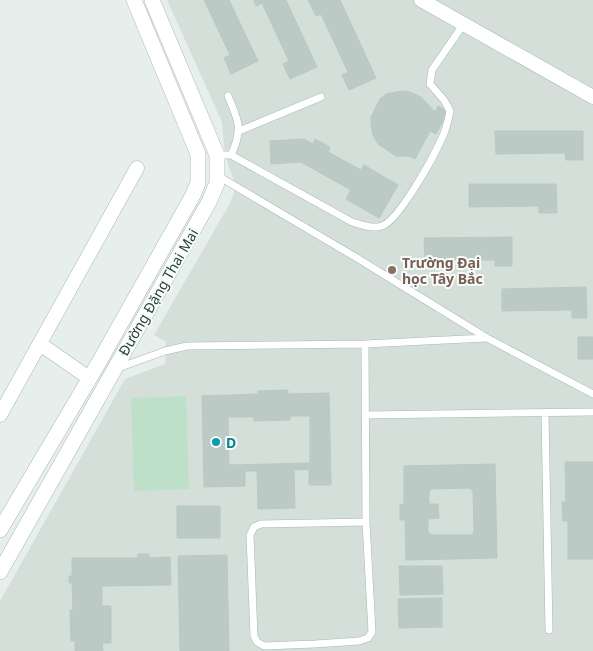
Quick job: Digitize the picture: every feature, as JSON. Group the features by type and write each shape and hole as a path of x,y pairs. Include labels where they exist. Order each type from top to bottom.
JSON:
{"street":[{"name":"Đường Đặng Thai Mai","path":"0,530 98,364 198,183 198,154 134,0"},
{"name":"Đường Đặng Thai Mai","path":"0,572 209,202 217,183 217,176 224,155 152,0"},
{"path":"421,0 593,97"},
{"path":"0,415 136,168"},
{"path":"199,172 217,176"},
{"path":"40,344 89,378"},
{"path":"98,364 113,370"}],"lane":[{"path":"228,96 239,124 239,132 238,141 224,155 352,222 370,228 383,226 393,219 402,208 441,140 450,111 444,100 430,84 430,78 432,70 463,25"},
{"path":"239,132 321,98"},
{"path":"217,176 357,258 487,338 593,394"},
{"path":"113,370 165,351 187,346 365,344 487,338"},
{"path":"365,344 366,522 372,632 368,638 359,641 315,648 264,646 257,642 254,636 250,535 254,527 261,524 366,522"},
{"path":"365,415 593,412"},
{"path":"545,413 549,630"}],"shaded area":[{"name":"Trường Đại học Tây Bắc","path":"167,0 593,0 593,651 0,651 0,601 125,379 165,364 166,342 154,335 229,205 236,187 225,155 222,122"}],"green space":[{"path":"186,396 189,489 134,491 131,398"}],"building":[{"path":"204,0 229,0 258,61 231,74 224,58 230,55"},
{"path":"254,0 286,0 317,67 290,79 283,64 289,61 262,3 256,6"},
{"path":"308,0 340,0 376,78 349,90 342,75 348,72 321,14 316,16"},
{"path":"402,91 421,97 435,112 438,106 448,111 436,134 430,131 415,159 410,156 396,156 378,144 373,135 371,125 371,117 380,99 386,94"},
{"path":"495,131 583,131 583,160 566,160 565,153 496,154"},
{"path":"304,139 313,144 315,139 330,147 328,152 361,170 364,165 398,185 379,218 346,199 351,190 301,162 271,164 270,141"},
{"path":"469,184 556,184 557,213 539,213 539,206 469,207"},
{"path":"512,237 512,266 495,266 495,260 425,260 424,238"},
{"path":"586,287 587,318 572,318 572,310 502,311 502,289"},
{"path":"578,337 593,337 593,359 578,359"},
{"name":"D","path":"288,390 288,394 329,393 331,485 309,485 309,469 294,470 295,508 258,509 257,471 245,471 245,486 204,487 202,396 258,394 258,391","holes":["290,416 310,416 310,463 229,465 228,417 254,417 254,421 290,420"]},
{"path":"565,462 593,462 593,559 568,559 568,521 563,521 562,502 566,502"},
{"path":"495,464 497,558 406,560 405,520 400,520 400,505 404,504 404,466","holes":["470,488 473,491 474,532 471,535 431,535 428,532 428,519 439,518 438,504 429,504 429,492 431,489"]},
{"path":"177,506 220,506 220,538 177,538"},
{"path":"138,554 149,554 149,558 170,557 171,585 102,586 102,606 111,606 111,643 102,643 103,651 75,651 75,641 71,641 70,610 73,610 72,583 69,583 69,576 72,576 72,558 138,558"},
{"path":"227,555 229,651 180,651 178,556"},
{"path":"399,566 442,566 443,594 400,595"},
{"path":"442,598 442,627 399,628 398,599"}],"place":[{"name":"Trường Đại học Tây Bắc","path":"392,270"},
{"name":"D","path":"216,442"}]}
